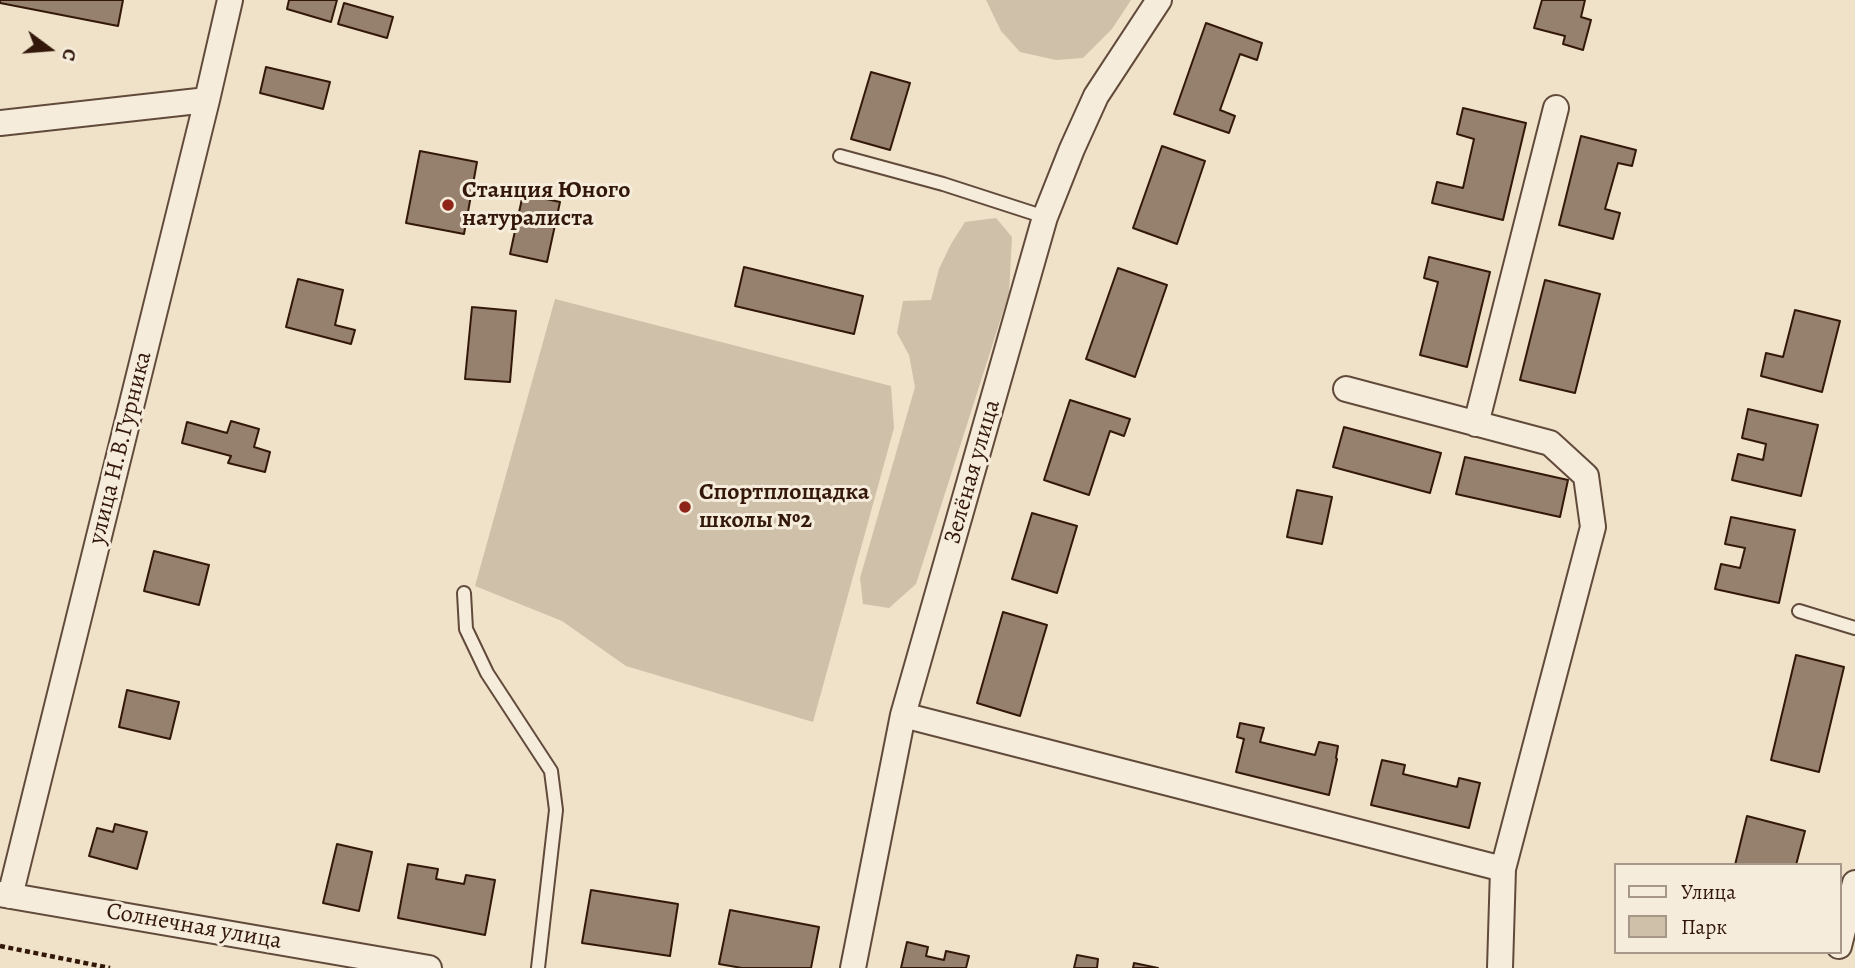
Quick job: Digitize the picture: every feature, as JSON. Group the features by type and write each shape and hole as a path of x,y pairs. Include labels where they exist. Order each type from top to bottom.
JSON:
{"street":[{"name":"улица Н.В.Гурника","path":"5,895 230,0"},
{"name":"Зелёная улица","path":"853,968 903,715 1045,217 1096,96 1159,0"},
{"path":"0,123 207,100"},
{"path":"1476,424 1556,108"},
{"path":"1346,388 1550,443 1586,475 1593,527 1503,869 1500,968"},
{"path":"903,715 1503,869"},
{"path":"1841,938 1855,883"},
{"name":"Солнечная улица","path":"5,895 429,968"}],"lane":[{"path":"840,156 943,184 1045,217"},
{"path":"464,593 466,629 486,673 551,771 556,810 538,968"},
{"path":"1798,611 1855,628"}],"path":[{"path":"0,946 110,968"}],"green space":[{"path":"986,0 1131,0 1112,29 1083,58 1056,60 1020,52 1001,31"},
{"path":"996,218 1012,237 1009,293 916,584 889,608 863,604 860,578 915,387 909,355 897,333 903,301 931,300 939,269 965,222"},
{"name":"Спортплощадка школы №2","path":"555,299 891,386 894,428 813,722 626,666 562,621 475,586"}],"building":[{"path":"0,0 123,0 118,26 0,3"},
{"path":"289,0 337,0 331,22 287,9"},
{"path":"1542,0 1585,0 1581,17 1591,20 1583,50 1563,44 1565,36 1534,28"},
{"path":"344,3 393,17 387,38 338,24"},
{"path":"1206,23 1262,43 1257,60 1240,54 1220,110 1235,116 1229,133 1174,114"},
{"path":"266,67 330,82 323,109 260,93"},
{"path":"871,72 910,83 890,150 851,139"},
{"path":"1463,108 1526,123 1503,220 1432,203 1437,182 1463,188 1474,139 1457,134"},
{"path":"1581,136 1636,150 1632,166 1618,163 1605,209 1620,213 1613,239 1559,225"},
{"path":"1162,146 1205,161 1177,244 1133,228"},
{"path":"420,151 477,162 464,234 406,223"},
{"path":"523,194 560,202 547,262 510,254"},
{"path":"1429,257 1490,272 1467,367 1420,355 1438,282 1424,278"},
{"path":"744,267 863,296 854,334 735,306"},
{"path":"1118,268 1167,285 1135,377 1086,359"},
{"path":"298,279 343,290 335,325 355,330 351,344 286,327"},
{"path":"1545,280 1600,294 1575,393 1520,380"},
{"path":"472,307 516,311 510,382 465,379"},
{"path":"1795,310 1840,321 1822,392 1761,376 1766,353 1783,357"},
{"path":"1070,400 1130,419 1124,436 1110,431 1089,495 1044,480"},
{"path":"1748,409 1818,425 1801,496 1732,480 1738,454 1763,460 1766,444 1742,438"},
{"path":"231,421 259,429 254,447 270,452 265,472 228,463 231,456 182,443 187,422 227,433"},
{"path":"1344,427 1441,453 1430,493 1333,467"},
{"path":"1465,457 1568,480 1560,517 1456,494"},
{"path":"1297,490 1332,497 1322,544 1287,537"},
{"path":"1032,513 1077,526 1057,593 1012,579"},
{"path":"1731,517 1795,530 1779,603 1715,589 1721,564 1740,568 1745,548 1725,544"},
{"path":"154,551 209,565 199,605 144,591"},
{"path":"1003,612 1047,625 1020,716 977,703"},
{"path":"1796,655 1844,667 1819,772 1771,760"},
{"path":"127,690 179,702 170,739 119,727"},
{"path":"1240,723 1264,728 1260,742 1315,755 1319,742 1338,746 1329,795 1236,772 1244,739 1237,737"},
{"path":"1382,760 1405,765 1403,774 1457,787 1459,778 1480,783 1469,828 1371,805"},
{"path":"1747,816 1805,831 1797,863 1735,863"},
{"path":"115,824 147,832 137,869 89,856 97,828 113,832"},
{"path":"337,844 372,852 359,911 323,903"},
{"path":"408,864 438,869 436,879 464,884 466,875 495,880 485,935 398,918"},
{"path":"591,890 678,904 670,956 582,943"},
{"path":"730,910 819,927 811,968 742,968 719,964"},
{"path":"907,942 928,947 926,956 944,960 946,951 969,956 966,968 901,968"},
{"path":"1077,955 1098,959 1097,968 1074,968"},
{"path":"1134,963 1158,968 1133,968"}],"place":[{"name":"Станция Юного натуралиста","path":"448,205"},
{"name":"Спортплощадка школы №2","path":"685,507"}]}
